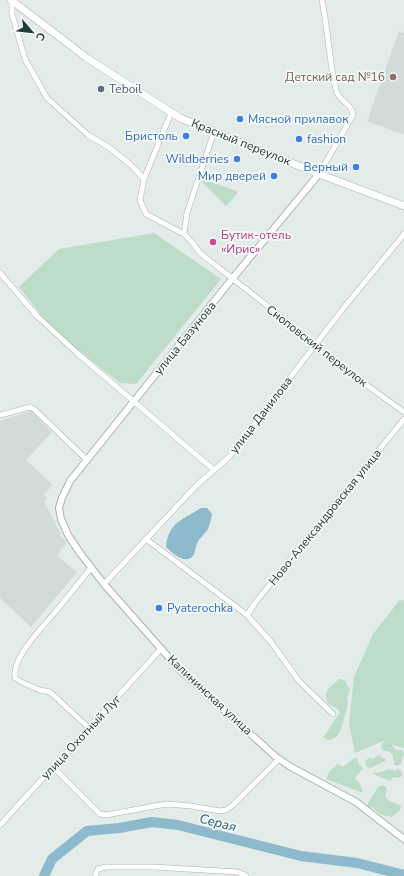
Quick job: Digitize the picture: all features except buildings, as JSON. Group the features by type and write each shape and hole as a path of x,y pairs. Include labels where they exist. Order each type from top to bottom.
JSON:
{"main road":[{"name":"Красный переулок","path":"12,1 88,58 171,113 319,174 404,206"}],"street":[{"path":"319,174 353,115 352,109 336,91 327,22 322,0"},
{"path":"12,1 12,14 25,59 47,98 88,135 110,148 132,166 144,179"},
{"path":"171,113 144,179 140,200 146,214 184,234 187,213 214,132"},
{"name":"улица Базунова","path":"60,508 62,498 70,481 232,279 319,174"},
{"name":"Сноповский переулок","path":"184,234 200,253 274,311 314,346 404,412"},
{"name":"улица Данилова","path":"104,584 197,485 229,457 314,346 404,234"},
{"path":"0,273 37,316 77,353 214,470"},
{"path":"0,415 30,407 34,409 87,460"},
{"name":"Ново-Александровская улица","path":"247,615 255,603 404,419"},
{"name":"Калининская улица","path":"60,508 61,519 68,535 91,568 179,669 278,759 356,802 404,839"},
{"path":"146,539 247,615 271,642 299,682 333,714"},
{"path":"89,728 50,692 40,690 23,683 15,678 14,673 16,665 23,652 33,638 91,568"},
{"name":"улица Охотный Луг","path":"0,825 161,649"},
{"path":"53,767 100,814 114,814 166,804 191,806 220,811 226,810 233,805 278,759"},
{"path":"95,876 98,869 106,866 238,872 246,876"}],"shaded area":[{"name":"Детский сад №16","path":"399,31 404,33 404,135 367,121"},
{"path":"31,411 52,432 26,460 53,485 44,494 47,499 44,502 61,534 60,536 67,542 57,556 77,572 31,627 0,598 0,421"}],"green space":[{"path":"202,179 237,191 237,194 226,206 203,183"},
{"path":"154,233 221,279 136,384 120,383 74,347 45,320 19,287 59,249"},
{"path":"404,600 404,748 392,745 397,750 402,750 404,753 401,764 397,766 394,764 393,755 388,751 383,751 381,747 382,743 385,742 383,741 355,753 349,724 354,677 373,634 399,601"},
{"path":"339,679 345,680 350,690 347,697 347,706 342,726 335,738 328,740 323,737 340,713 337,708 327,701 326,695 329,688"},
{"path":"379,755 381,758 386,759 385,761 371,768 367,767 365,761 369,758 374,759"},
{"path":"354,758 357,758 358,763 363,768 355,778 360,784 363,793 326,779 330,771 338,764 343,767"},
{"path":"398,768 402,772 402,776 399,778 393,777 390,781 371,773 389,769 396,771"},
{"path":"382,785 385,786 387,790 385,796 389,801 401,806 400,810 392,817 381,814 373,807 370,808 367,805 378,787"}],"water":[{"path":"201,508 207,508 212,514 209,527 198,542 193,556 183,559 175,555 166,547 167,539 173,527 177,523"}],"waterway":[{"name":"Серая","path":"44,876 52,859 87,831 119,828 152,822 178,825 301,856 357,863 404,875"}],"place":[{"name":"Детский сад №16","path":"393,77"},
{"name":"Teboil","path":"101,89"},
{"name":"Мясной прилавок","path":"240,119"},
{"name":"Бристоль","path":"186,136"},
{"name":"fashion","path":"299,139"},
{"name":"Wildberries","path":"237,159"},
{"name":"Верный","path":"356,167"},
{"name":"Мир дверей","path":"274,176"},
{"name":"Бутик-отель «Ирис»","path":"213,242"},
{"name":"Pyaterochka","path":"159,608"}]}
